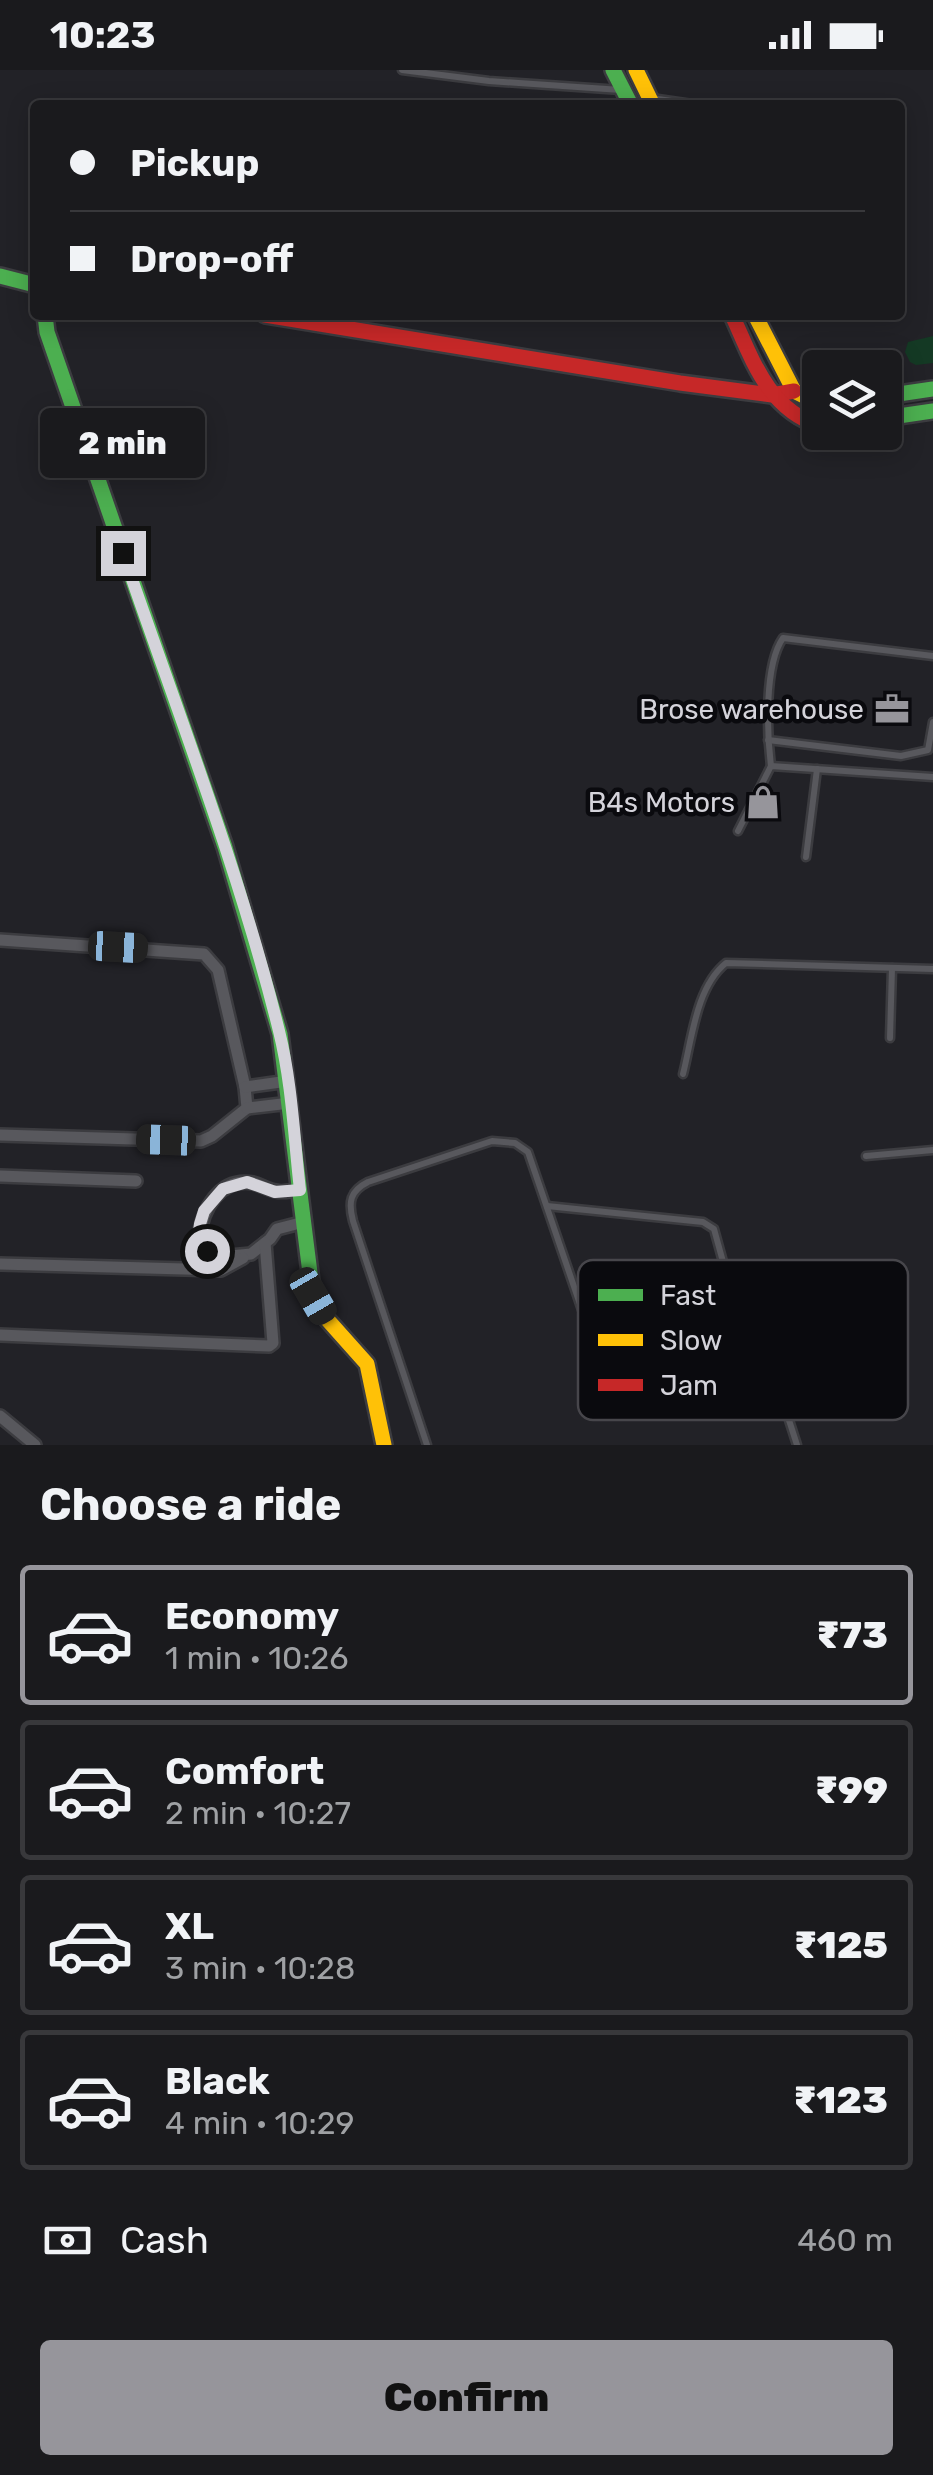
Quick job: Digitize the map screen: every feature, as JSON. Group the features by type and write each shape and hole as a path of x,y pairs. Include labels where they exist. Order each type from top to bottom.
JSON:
{"street":[{"path":"612,70 628,100"},
{"path":"636,70 651,100"},
{"path":"0,276 30,284"},
{"path":"46,320 225,847 280,1034 313,1296 325,1317 366,1364 384,1445"},
{"path":"297,320 772,395 794,391 802,395"},
{"path":"734,320 778,406 802,420"},
{"path":"758,320 794,391"},
{"path":"902,394 933,389"},
{"path":"902,416 933,411"},
{"path":"0,940 204,954 218,970 247,1108"},
{"path":"245,1086 288,1081"},
{"path":"0,1134 200,1141 247,1108 290,1103"},
{"path":"0,1176 136,1182"},
{"path":"250,1254 230,1256 207,1251 198,1238 204,1211 223,1189 247,1182 275,1192 300,1190"},
{"path":"0,1264 222,1270 266,1243 277,1229 304,1222"},
{"path":"0,1335 269,1346 272,1343 266,1243"},
{"path":"0,1416 35,1445"}],"lane":[{"path":"402,70 489,82 622,90"},
{"path":"738,831 771,766 771,680 776,646 782,638 933,656"},
{"path":"768,740 901,756 928,750 933,722"},
{"path":"771,766 933,777"},
{"path":"806,857 817,769"},
{"path":"683,1074 705,991 714,973 726,964 933,969"},
{"path":"890,1038 892,968"},
{"path":"426,1445 353,1222 350,1200 354,1191 368,1182 479,1144 500,1141 521,1146 528,1152 578,1298"},
{"path":"866,1156 933,1150"},
{"path":"547,1206 704,1222 714,1229 722,1260"},
{"path":"788,1420 796,1445"}],"green space":[{"path":"933,336 933,363 910,362 905,352 908,342"}],"traffic: fast":[{"path":"613,70 628,100"},
{"path":"0,276 30,284"},
{"path":"46,320 225,847 280,1034 313,1297 326,1318"},
{"path":"902,394 933,389"},
{"path":"902,416 933,411"}],"traffic: slow":[{"path":"636,70 651,100"},
{"path":"758,320 794,391 802,395"},
{"path":"326,1318 367,1364 384,1445"}],"traffic: jam":[{"path":"296,320 680,383 772,395 794,391"},
{"path":"734,320 764,381 787,408 802,418"}],"place":[{"name":"Brose warehouse","path":"892,709"},
{"name":"B4s Motors","path":"763,802"}],"route":[{"path":"123,553 225,847 280,1034 288,1081 300,1190 275,1192 247,1182 223,1189 204,1211 200,1224 198,1238 207,1251"}]}
